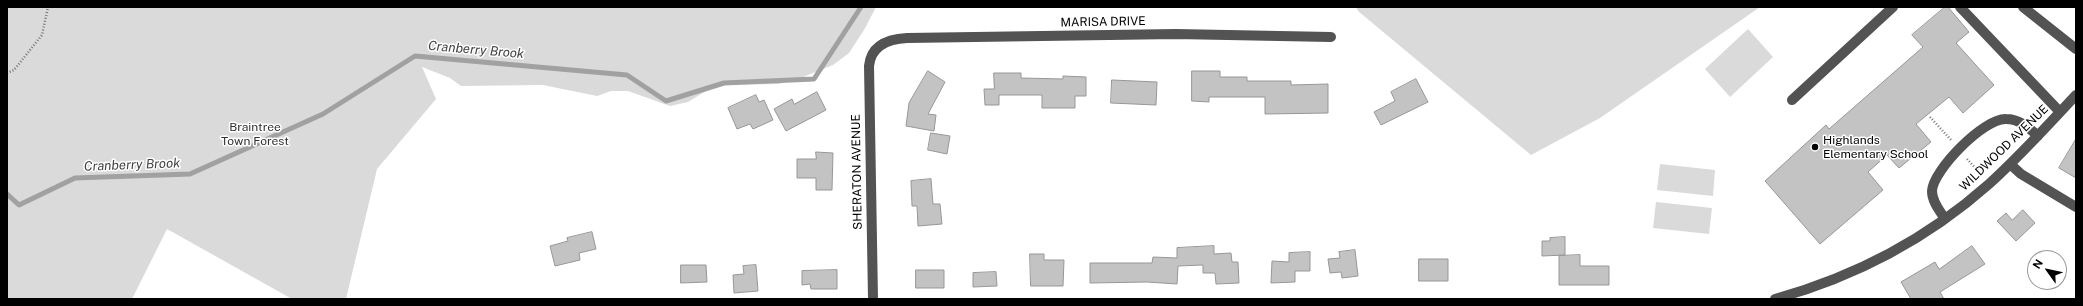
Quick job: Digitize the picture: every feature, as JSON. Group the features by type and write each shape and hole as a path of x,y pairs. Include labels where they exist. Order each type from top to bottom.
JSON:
{"street":[{"path":"1792,100 1893,7"},
{"path":"1960,7 2060,112"},
{"path":"2023,7 2076,49"},
{"name":"MARISA DRIVE","path":"876,48 891,40 907,38 1176,34 1331,37"},
{"name":"SHERATON AVENUE","path":"873,299 869,59 876,48"},
{"name":"WILDWOOD AVENUE","path":"1775,299 1817,286 1863,267 1902,247 1945,219 1976,196 2010,164 2076,95"},
{"path":"1945,219 1935,203 1933,186 1942,167 1969,140 1988,125 2000,119 2006,118 2019,121 2038,136"},
{"path":"2010,164 2021,174 2076,207"}],"path":[{"path":"7,73 14,70 42,34 48,7"}],"green space":[{"name":"Braintree Town Forest","path":"7,7 876,7 864,30 849,53 833,65 803,77 779,84 716,85 688,102 670,106 628,91 611,91 597,96 543,85 461,86 450,78 422,67 436,99 377,169 346,299 292,299 167,229 132,299 7,299"},
{"path":"1356,7 1760,7 1600,118 1531,155 1358,11"},
{"path":"1748,29 1773,57 1730,97 1705,69"},
{"path":"1660,164 1715,170 1713,196 1657,190"},
{"path":"1656,202 1712,208 1709,234 1653,228"}],"building":[{"path":"1945,7 1948,7 1969,32 1956,43 1994,85 1963,113 1949,97 1916,124 1931,142 1899,168 1887,155 1868,172 1883,190 1820,244 1765,181 1826,125 1829,129 1923,47 1912,35"},
{"path":"928,71 945,82 928,114 936,115 934,131 906,126 909,103"},
{"path":"1192,71 1220,71 1220,77 1247,77 1247,81 1291,81 1291,85 1328,84 1328,113 1265,114 1265,97 1209,97 1209,102 1192,101"},
{"path":"994,73 1021,73 1021,78 1063,79 1063,76 1086,77 1086,96 1075,96 1075,108 1042,108 1042,95 999,95 999,105 985,105 984,89 994,89"},
{"path":"1416,79 1428,102 1381,125 1374,112 1395,101 1391,92"},
{"path":"1112,80 1157,82 1156,105 1111,103"},
{"path":"817,92 826,110 786,131 774,109 792,99 794,104"},
{"path":"756,95 759,102 764,100 773,120 753,129 750,124 737,129 728,108"},
{"path":"931,133 950,136 947,154 928,150"},
{"path":"2076,139 2076,178 2059,168"},
{"path":"816,152 833,153 832,190 816,190 816,178 797,178 797,159 816,159"},
{"path":"931,179 933,204 940,204 942,224 918,226 917,206 912,206 911,181"},
{"path":"2023,210 2035,223 2016,241 1997,221 2006,213 2012,220"},
{"path":"592,232 596,249 579,253 580,260 555,266 550,246 568,241 567,238"},
{"path":"1565,237 1565,255 1542,256 1542,241 1550,241 1550,238"},
{"path":"1214,246 1214,254 1231,253 1232,262 1238,262 1239,283 1216,284 1215,273 1203,273 1203,265 1178,266 1177,284 1147,282 1090,283 1090,263 1152,263 1153,257 1177,258 1177,248"},
{"path":"1972,246 1985,264 1940,292 1944,299 1911,299 1901,282 1935,262 1939,269"},
{"path":"1355,250 1358,276 1342,278 1341,272 1330,273 1328,259 1340,258 1339,252"},
{"path":"1310,252 1310,271 1295,271 1295,282 1271,283 1272,261 1289,262 1289,253"},
{"path":"1030,254 1044,254 1044,260 1064,260 1063,286 1031,286"},
{"path":"1580,255 1580,266 1609,266 1609,285 1559,285 1559,256"},
{"path":"1419,259 1448,259 1448,281 1419,281"},
{"path":"681,265 706,265 707,282 681,283"},
{"path":"756,265 758,291 734,293 733,275 744,274 743,266"},
{"path":"837,270 837,289 811,289 810,284 802,285 802,271"},
{"path":"916,270 944,270 944,288 916,288"},
{"path":"996,272 997,286 973,287 973,273"}],"waterway":[{"name":"Cranberry Brook","path":"7,194 19,205 75,178 190,174 323,114 415,56 627,75 666,101 724,83 814,79 861,7"}],"place":[{"name":"Highlands Elementary School","path":"1815,147"}]}
